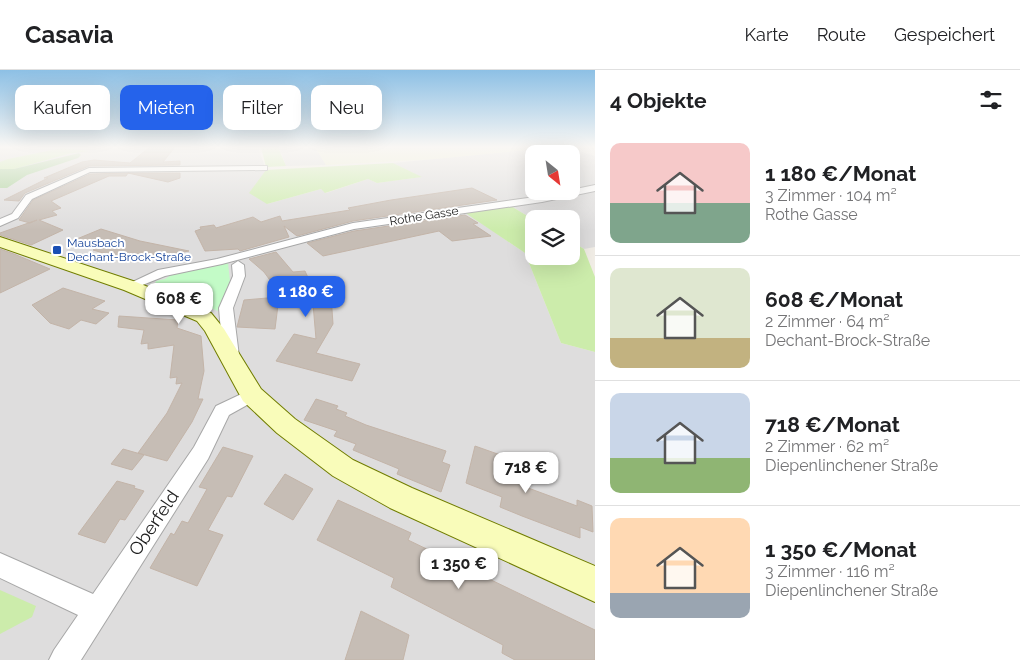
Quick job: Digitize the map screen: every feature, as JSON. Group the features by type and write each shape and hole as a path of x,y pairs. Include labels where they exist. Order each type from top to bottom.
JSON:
{"street":[{"path":"0,222 15,216 29,196 79,175"},
{"name":"Rothe Gasse","path":"236,261 255,250 353,226 542,199 595,188"},
{"path":"576,202 595,198"},
{"path":"0,242 130,286 204,317 214,329 252,395 286,426 343,468 401,498 595,584"},
{"path":"130,286 162,273 218,262 236,261 239,276 226,308 232,361"},
{"name":"Oberfeld","path":"64,660 201,453 222,411 252,395"},
{"path":"0,565 96,610"}],"shaded area":[{"path":"0,175 266,175 267,204 321,189 326,193 368,179 377,183 421,177 416,175 525,175 525,200 580,200 580,175 595,175 595,247 584,249 580,247 580,210 525,210 525,215 511,206 465,212 525,253 525,265 530,265 561,343 595,352 595,660 0,660"}],"green space":[{"path":"0,175 28,175 7,188 0,188"},
{"path":"263,175 417,175 422,177 377,183 368,179 325,193 321,189 267,204 249,193"},
{"path":"511,206 525,215 525,253 464,212"},
{"path":"580,247 584,249 595,277 595,352 561,343 530,265 580,265"},
{"path":"228,263 230,281 218,311 154,286 156,281 171,275"},
{"path":"0,590 36,606 32,617 0,634"}],"building":[{"path":"52,175 69,175 25,193 19,201 4,200 48,178 44,178"},
{"path":"89,175 127,175 109,176 51,201 61,208 52,211 57,215 39,220 63,230 31,245 0,235 0,233 29,223 19,220 33,200"},
{"path":"135,175 180,175 180,178 168,182"},
{"path":"472,188 497,200 353,221 297,236 284,226 289,237 240,251 238,249 205,251 195,231 201,229 200,227 214,225 216,228 253,217 261,222 280,216 282,221 350,210 348,208 391,200"},
{"path":"465,215 478,223 473,224 491,236 452,241 439,231 323,256 307,243 354,231"},
{"path":"101,229 140,241 189,251 131,261 93,250 98,247 72,241"},
{"path":"0,249 14,254 50,269 0,293"},
{"path":"276,252 293,272 305,271 310,282 330,281 333,324 316,353 360,364 352,381 276,361 294,334 316,339 313,304 288,305 264,272 249,259"},
{"path":"63,288 105,301 92,309 109,313 96,324 81,320 69,329 50,323 32,305"},
{"path":"279,297 275,329 237,327 244,300"},
{"path":"119,316 178,320 177,328 201,336 204,371 198,399 203,399 192,422 167,461 138,453 167,413 182,383 176,384 177,377 170,378 174,345 148,349 148,343 141,344 144,330 118,327"},
{"path":"316,399 338,406 336,409 347,413 345,416 366,425 446,451 442,462 450,465 441,492 397,474 399,469 353,450 356,444 334,436 337,431 304,420"},
{"path":"475,446 523,463 520,485 577,506 577,500 592,506 593,532 580,527 580,538 522,516 500,507 502,497 466,483"},
{"path":"223,447 253,456 232,497 227,496 208,530 223,535 197,586 150,568 171,533 174,535 182,521 188,523 207,489 199,487"},
{"path":"123,449 144,455 132,470 111,464"},
{"path":"285,474 313,489 293,520 264,504"},
{"path":"117,481 135,486 134,488 144,491 125,520 120,519 105,543 78,534"},
{"path":"338,500 411,533 408,540 595,630 595,660 515,660 502,653 503,645 391,587 394,578 317,540"},
{"path":"361,611 409,635 403,660 345,660"}],"place":[{"name":"Mausbach Dechant-Brock-Straße","path":"57,250"}]}
